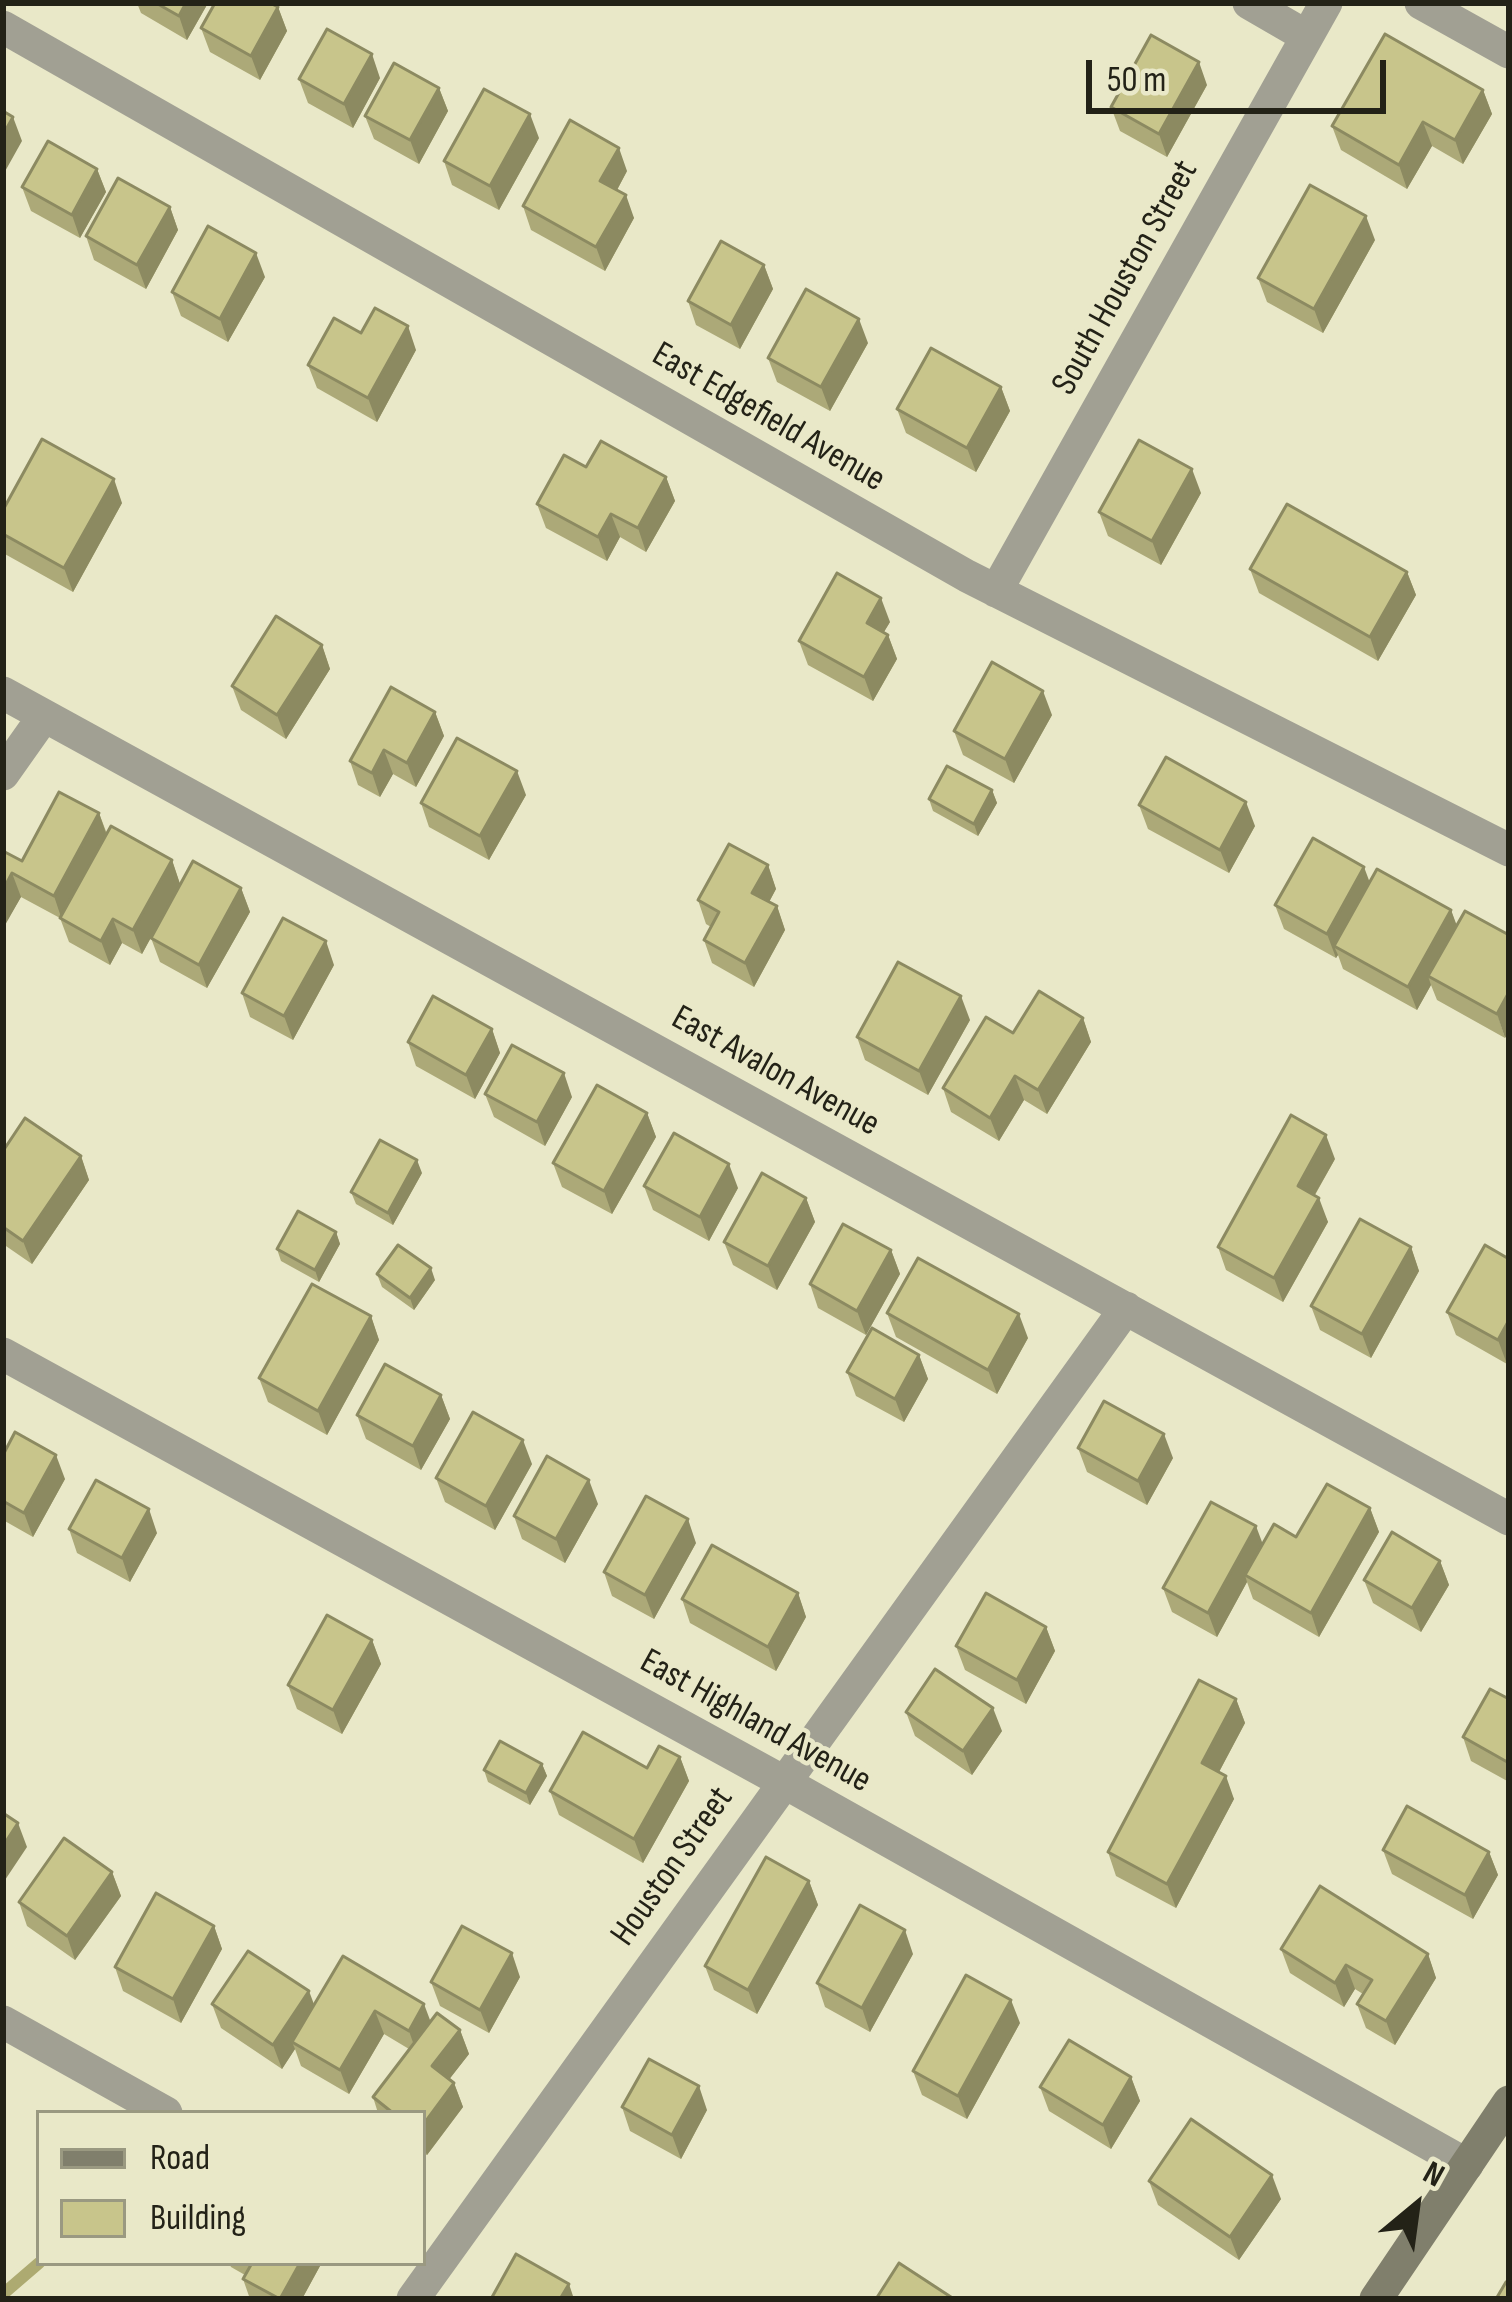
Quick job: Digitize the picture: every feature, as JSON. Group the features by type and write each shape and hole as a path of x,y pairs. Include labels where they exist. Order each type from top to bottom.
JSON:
{"main road":[{"path":"1376,2299 1509,2102"}],"street":[{"path":"1249,3 1306,36"},
{"name":"South Houston Street","path":"996,592 1326,3"},
{"path":"1421,3 1509,52"},
{"name":"East Edgefield Avenue","path":"3,27 996,592 1509,850"},
{"name":"East Avalon Avenue","path":"3,693 1509,1519"},
{"path":"3,774 44,716"},
{"name":"Houston Street","path":"413,2299 430,2261 1126,1308"},
{"name":"East Highland Avenue","path":"3,1354 782,1781 1467,2165"},
{"path":"3,2022 161,2110"}],"building":[{"path":"156,3 186,3 179,16"},
{"path":"215,3 278,7 251,56 201,28"},
{"path":"327,29 372,54 344,104 299,79"},
{"path":"1385,34 1483,90 1455,140 1423,122 1399,165 1332,126"},
{"path":"1151,35 1199,62 1159,134 1111,107"},
{"path":"394,63 439,88 410,140 365,116"},
{"path":"484,89 530,114 490,186 444,161"},
{"path":"3,111 13,117 3,135"},
{"path":"570,120 619,148 600,181 626,195 596,247 523,206"},
{"path":"48,141 97,169 72,215 22,187"},
{"path":"118,178 170,207 137,265 86,236"},
{"path":"1310,185 1366,216 1314,309 1258,278"},
{"path":"208,226 256,253 220,319 172,292"},
{"path":"721,241 764,265 731,325 688,301"},
{"path":"806,289 859,319 821,387 768,358"},
{"path":"375,308 408,326 368,398 308,365 334,318 361,333"},
{"path":"931,348 1001,387 967,448 897,409"},
{"path":"42,439 114,479 64,568 3,534 3,510"},
{"path":"1139,440 1192,469 1152,541 1099,512"},
{"path":"601,441 666,477 638,528 611,514 598,537 537,504 564,455 586,467"},
{"path":"1287,504 1407,572 1370,637 1250,569"},
{"path":"837,573 881,598 867,623 888,635 864,677 799,641"},
{"path":"276,616 322,645 277,715 232,686"},
{"path":"992,662 1043,691 1005,759 954,731"},
{"path":"391,687 435,712 407,763 384,750 372,773 350,761"},
{"path":"457,738 517,771 480,836 421,803"},
{"path":"1166,757 1246,802 1220,850 1139,805"},
{"path":"947,766 992,790 974,824 929,799"},
{"path":"59,792 99,813 54,896 12,873 3,890 3,851 22,861"},
{"path":"111,826 172,860 133,930 113,919 101,941 60,918"},
{"path":"1313,838 1364,867 1327,934 1275,905"},
{"path":"729,844 768,865 752,893 777,906 745,963 704,940 719,912 698,900"},
{"path":"193,861 241,888 199,965 151,938"},
{"path":"1377,869 1451,910 1408,987 1334,946"},
{"path":"1465,911 1509,935 1509,992 1497,1014 1428,976"},
{"path":"283,918 326,941 284,1016 242,993"},
{"path":"898,962 961,996 919,1071 857,1037"},
{"path":"1039,991 1083,1018 1038,1090 1015,1076 990,1118 943,1088 986,1017 1013,1033"},
{"path":"433,996 492,1029 466,1075 408,1042"},
{"path":"512,1045 564,1073 537,1122 485,1094"},
{"path":"597,1085 647,1113 604,1191 553,1163"},
{"path":"1291,1115 1326,1135 1298,1186 1319,1198 1274,1278 1218,1247"},
{"path":"25,1118 81,1156 23,1241 3,1227 3,1151"},
{"path":"674,1133 729,1164 700,1217 644,1186"},
{"path":"380,1140 417,1160 388,1213 351,1192"},
{"path":"762,1173 806,1198 768,1266 724,1242"},
{"path":"298,1211 336,1232 315,1270 277,1249"},
{"path":"1360,1219 1411,1247 1362,1334 1311,1306"},
{"path":"843,1224 891,1250 857,1311 810,1284"},
{"path":"398,1245 431,1268 410,1298 377,1274"},
{"path":"1485,1245 1509,1259 1509,1320 1498,1340 1447,1312"},
{"path":"918,1258 1019,1314 988,1370 887,1313"},
{"path":"312,1284 371,1316 318,1411 259,1378"},
{"path":"872,1328 919,1355 895,1399 847,1372"},
{"path":"385,1364 441,1395 413,1446 357,1415"},
{"path":"1104,1401 1164,1434 1138,1481 1078,1448"},
{"path":"473,1412 523,1440 486,1506 436,1478"},
{"path":"15,1432 56,1455 24,1513 3,1501 3,1455"},
{"path":"547,1456 589,1480 556,1539 514,1516"},
{"path":"96,1480 149,1509 122,1558 69,1529"},
{"path":"1327,1484 1370,1508 1311,1613 1245,1575 1274,1524 1296,1537"},
{"path":"646,1496 688,1519 645,1595 604,1572"},
{"path":"1211,1502 1256,1526 1208,1613 1163,1588"},
{"path":"1392,1532 1440,1561 1412,1608 1364,1580"},
{"path":"712,1545 798,1593 768,1647 682,1599"},
{"path":"986,1593 1046,1627 1017,1680 956,1646"},
{"path":"327,1615 372,1640 333,1710 288,1685"},
{"path":"935,1669 993,1708 963,1751 906,1712"},
{"path":"1199,1680 1236,1699 1202,1763 1226,1776 1167,1884 1108,1852"},
{"path":"1490,1689 1509,1699 1509,1763 1463,1737"},
{"path":"583,1732 647,1768 659,1746 680,1757 634,1839 550,1791"},
{"path":"500,1741 542,1764 526,1793 484,1770"},
{"path":"1407,1806 1489,1852 1465,1895 1383,1850"},
{"path":"3,1813 18,1823 3,1846"},
{"path":"64,1838 112,1872 67,1936 19,1902"},
{"path":"766,1857 809,1881 748,1990 705,1966"},
{"path":"1320,1886 1428,1954 1386,2021 1357,2004 1372,1980 1346,1965 1335,1983 1281,1949"},
{"path":"156,1893 214,1926 173,1999 115,1967"},
{"path":"860,1905 905,1930 862,2008 817,1983"},
{"path":"462,1926 512,1953 480,2010 431,1982"},
{"path":"248,1951 309,1991 273,2045 212,2004"},
{"path":"343,1956 424,2004 409,2031 375,2011 340,2070 292,2042"},
{"path":"966,1975 1011,2000 958,2096 913,2071"},
{"path":"437,2013 460,2030 432,2066 454,2083 426,2121 426,2110 389,2110 373,2097"},
{"path":"1069,2040 1131,2077 1103,2125 1040,2087"},
{"path":"649,2059 699,2086 672,2135 622,2107"},
{"path":"1191,2119 1272,2175 1230,2237 1149,2181"},
{"path":"516,2254 569,2284 560,2299 491,2299"},
{"path":"899,2263 954,2299 876,2299"},
{"path":"250,2266 298,2266 280,2299 243,2279"},
{"path":"1506,2282 1509,2299 1496,2299"}],"waterway":[{"path":"3,2294 36,2266"}]}
